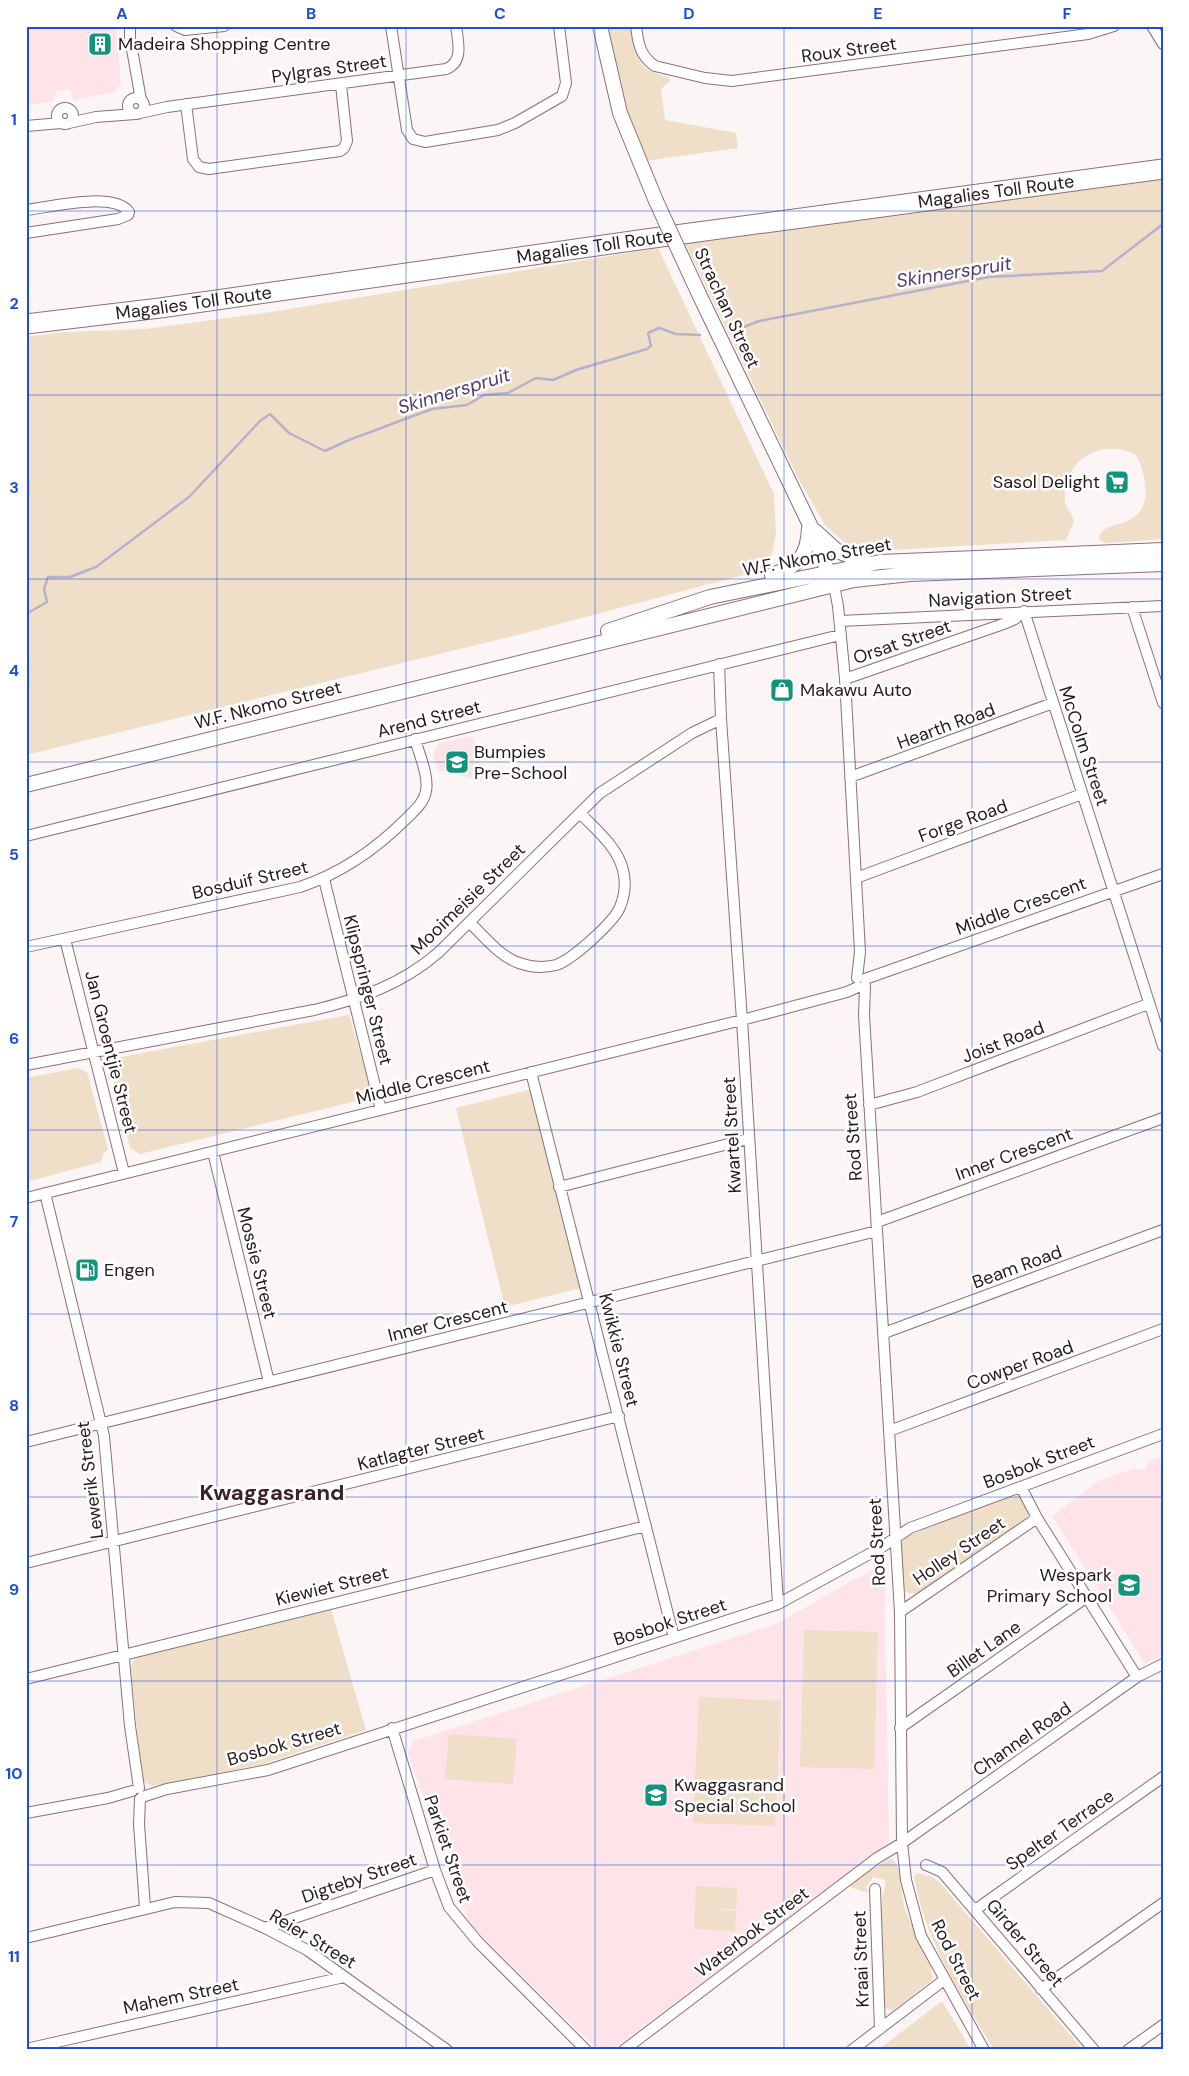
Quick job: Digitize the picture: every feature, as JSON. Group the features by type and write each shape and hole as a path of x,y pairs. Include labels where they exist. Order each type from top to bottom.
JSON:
{"highway":[{"name":"Magalies Toll Route","path":"26,313 1163,160"},
{"name":"Magalies Toll Route","path":"26,324 160,308 646,239 1163,169"}],"main road":[{"name":"Strachan Street","path":"600,26 620,113 656,201 810,525 828,571"},
{"path":"810,525 837,552 858,561 871,563"},
{"path":"710,597 788,570 795,565 807,546 810,525"},
{"name":"W.F. Nkomo Street","path":"520,662 710,597 871,563 1163,550"},
{"name":"W.F. Nkomo Street","path":"26,785 834,585 892,575 1163,564"},
{"name":"Rod Street","path":"828,571 834,585"}],"street":[{"path":"125,26 130,38"},
{"path":"130,26 137,84 136,101 144,109 137,114"},
{"path":"176,26 185,30 224,26"},
{"path":"391,26 407,130 413,139 425,142 498,130 515,123 564,93 566,78 559,26"},
{"name":"Pylgras Street","path":"32,125 65,123 106,115 137,114 186,104 398,77 452,67 458,58 456,26"},
{"name":"Roux Street","path":"636,26 640,49 648,61 663,68 704,78 745,80 1088,34 1114,26"},
{"path":"1152,26 1163,44"},
{"path":"186,104 193,159 199,168 209,169 340,151 348,140 341,84"},
{"name":"Pylgras Street","path":"106,115 136,101 167,107"},
{"path":"65,108 72,112 72,119 65,123 58,119 58,112 65,108"},
{"name":"Pylgras Street","path":"32,125 58,112"},
{"name":"Pylgras Street","path":"72,112 96,117"},
{"path":"26,210 102,200 117,203 129,212 128,215 118,219 26,232"},
{"name":"Rod Street","path":"834,585 840,621 845,679 861,982 900,1612 902,1843 906,1880 916,1920 929,1954 984,2050"},
{"name":"Navigation Street","path":"840,621 1163,606"},
{"path":"1132,607 1163,703"},
{"name":"Orsat Street","path":"845,679 1006,623 1015,619 1024,611"},
{"name":"McColm Street","path":"1024,611 1148,1004 1163,1046"},
{"name":"Arend Street","path":"26,836 840,635"},
{"name":"Kwartel Street","path":"719,664 778,1604"},
{"name":"Hearth Road","path":"850,778 1053,703"},
{"name":"Mooimeisie Street","path":"26,1065 353,1001 396,982 426,964 612,784 692,733 721,719"},
{"name":"Bosduif Street","path":"26,947 300,887 324,879 362,857 388,837 422,802 426,784 415,739"},
{"name":"Forge Road","path":"856,878 1082,794"},
{"path":"469,922 508,958 540,966 556,965 568,959 613,918 620,908 624,892 624,877 620,860 612,846 580,813"},
{"name":"Middle Crescent","path":"26,1198 742,1020 827,997 861,982 1112,890 1163,874"},
{"name":"Klipspringer Street","path":"324,879 381,1110"},
{"name":"Jan Groentjie Street","path":"66,938 124,1173"},
{"name":"Joist Road","path":"869,1105 917,1092 1148,1004"},
{"name":"Kwikkie Street","path":"531,1072 674,1638"},
{"name":"Inner Crescent","path":"26,1442 757,1261 877,1227 1163,1118"},
{"path":"559,1187 748,1139"},
{"name":"Mossie Street","path":"213,1152 269,1382"},
{"name":"Lewerik Street","path":"45,1193 102,1423 135,1768 145,1908"},
{"name":"Beam Road","path":"884,1334 1163,1230"},
{"name":"Cowper Road","path":"889,1431 1163,1329"},
{"name":"Katlagter Street","path":"26,1563 619,1416"},
{"name":"Bosbok Street","path":"26,1813 258,1772 778,1604 910,1528 1163,1434"},
{"path":"1021,1487 1037,1518 1137,1677"},
{"name":"Holley Street","path":"900,1612 1037,1518"},
{"name":"Kiewiet Street","path":"26,1679 646,1526"},
{"name":"Billet Lane","path":"900,1728 1087,1597"},
{"name":"Channel Road","path":"902,1843 1137,1677 1163,1664"},
{"name":"Parkiet Street","path":"392,1728 435,1870 455,1917 586,2050"},
{"name":"Spelter Terrace","path":"976,1910 1163,1777"},
{"name":"Waterbok Street","path":"624,2050 863,1868 902,1843"},
{"name":"Girder Street","path":"926,1865 942,1872 1094,2050"},
{"name":"Digteby Street","path":"265,1928 435,1870"},
{"name":"Kraai Street","path":"875,1888 880,2028"},
{"name":"Reier Street","path":"26,1938 145,1908 183,1901 209,1903 265,1928 306,1950 447,2050"},
{"path":"1041,1988 1163,1903"},
{"name":"Mahem Street","path":"26,2049 344,1977"},
{"name":"Kraai Street","path":"852,2050 944,1980"},
{"path":"1128,2050 1163,2025"}],"shaded area":[{"name":"Madeira Shopping Centre","path":"26,26 116,26 121,83 115,92 74,100 70,90 66,90 56,92 54,101 26,106"},
{"path":"608,26 633,26 637,53 642,65 671,80 661,89 665,120 736,133 738,148 644,161 622,95"},
{"path":"1163,178 1163,539 1105,543 1099,539 1102,532 1107,528 1133,518 1140,511 1145,500 1144,476 1135,454 1109,449 1097,451 1086,456 1070,474 1066,487 1065,501 1074,522 1066,540 875,551 859,549 844,542 825,525 798,478 685,243"},
{"path":"658,248 774,494 776,533 771,558 758,571 529,632 26,755 26,337 64,332 146,329 271,312"},
{"name":"Bumpies Pre-School","path":"473,736 484,781 438,770 433,753 439,743"},
{"path":"349,1015 373,1097 140,1154 130,1148 111,1067 115,1058"},
{"path":"77,1068 87,1072 108,1149 103,1154 101,1162 26,1182 26,1078"},
{"path":"532,1089 581,1288 505,1307 456,1108"},
{"name":"Wespark Primary School","path":"1163,1456 1163,1655 1145,1664 1052,1516 1098,1481 1135,1468 1141,1470 1147,1468 1149,1461"},
{"path":"1018,1496 1025,1500 1029,1513 1025,1523 921,1594 907,1593 904,1590 900,1548 905,1537 1006,1497"},
{"name":"Kwaggasrand Special School","path":"884,1563 889,1842 613,2049 598,2050 471,1926 448,1864 451,1851 447,1841 438,1837 408,1753 413,1741 776,1624"},
{"path":"331,1609 366,1730 259,1765 153,1786 142,1781 131,1667 135,1658"},
{"path":"804,1630 878,1632 874,1769 800,1767"},
{"path":"699,1697 781,1701 775,1826 693,1823"},
{"path":"449,1734 517,1739 513,1784 445,1779"},
{"path":"891,1858 898,1867 903,1903 908,1918 926,1952 932,1980 894,2010 889,2010 884,2006 881,1907 885,1880 873,1877 866,1887 868,1893 850,1887 858,1878"},
{"path":"918,1873 932,1877 940,1883 1083,2050 994,2050 957,1988 935,1945 919,1900 914,1876"},
{"path":"696,1886 737,1888 736,1909 699,1908 736,1911 735,1931 694,1929"},
{"path":"942,2001 971,2050 878,2050"}],"waterway":[{"name":"Skinnerspruit","path":"739,329 759,321 989,277 1102,271 1163,224"},
{"name":"Skinnerspruit","path":"26,614 47,602 44,589 48,577 70,577 96,567 189,497 260,421 270,414 289,433 325,451 432,409 467,405 484,395 508,393 536,378 553,380 576,370 647,349 651,346 648,333 659,328 676,334 700,335"}],"place":[{"name":"Madeira Shopping Centre","path":"100,44"},
{"name":"Sasol Delight","path":"1117,482"},
{"name":"Makawu Auto","path":"782,690"},
{"name":"Bumpies Pre-School","path":"457,762"},
{"name":"Engen","path":"87,1270"},
{"name":"Wespark Primary School","path":"1129,1585"},
{"name":"Kwaggasrand Special School","path":"656,1795"}],"district":[{"name":"Kwaggasrand","path":"272,1492"}]}
